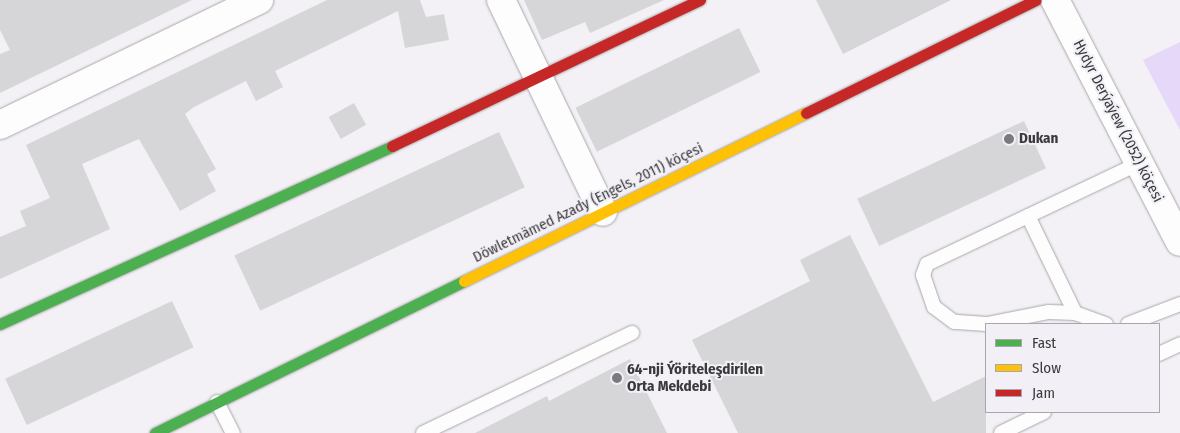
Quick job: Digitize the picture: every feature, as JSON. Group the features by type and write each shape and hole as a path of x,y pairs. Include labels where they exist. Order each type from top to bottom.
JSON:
{"street":[{"path":"0,125 259,0"},
{"path":"501,0 536,80 602,212"},
{"path":"0,324 536,80 700,0"},
{"name":"Döwletmämed Azady (Engels, 2011) köçesi","path":"155,433 1036,0"},
{"name":"Hydyr Derýaýew (2052) köçesi","path":"1055,0 1180,242"}],"lane":[{"path":"985,324 954,322 934,307 923,275 927,264 1140,163"},
{"path":"1028,216 1074,313"},
{"path":"1131,323 1180,304"},
{"path":"991,323 1048,312 1074,313 1103,323"},
{"path":"423,433 632,333"},
{"path":"1160,354 1180,344"},
{"path":"217,402 233,433"},
{"path":"1001,433 1042,413"}],"shaded area":[{"path":"1180,42 1180,130 1143,60"}],"building":[{"path":"0,0 192,0 0,93 0,54 10,50 0,30"},
{"path":"327,0 420,0 426,17 444,14 449,40 405,48 398,11 275,71 283,87 256,101 246,81 194,107 185,114 216,169 207,174 216,191 180,211 139,139 82,164 110,229 0,279 0,237 26,226 20,211 50,198 26,145"},
{"path":"524,0 664,0 590,33 585,22 542,40"},
{"path":"816,0 951,0 843,54"},
{"path":"739,28 760,72 597,152 575,108"},
{"path":"354,103 366,125 341,139 329,117"},
{"path":"1024,121 1046,168 879,246 857,199"},
{"path":"499,132 525,187 260,311 234,255"},
{"path":"850,235 933,402 985,376 986,433 738,433 692,340 810,281 800,260"},
{"path":"172,301 194,347 27,425 5,379"},
{"name":"64-nji Ýöriteleşdirilen Orta Mekdebi","path":"630,359 667,433 475,433 547,396 549,401"}],"traffic: fast":[{"path":"0,324 392,146"},
{"path":"155,433 464,281"}],"traffic: slow":[{"path":"464,281 806,113"}],"traffic: jam":[{"path":"392,146 700,0"},
{"path":"806,113 1036,0"}],"place":[{"name":"Dukan","path":"1009,139"},
{"name":"64-nji Ýöriteleşdirilen Orta Mekdebi","path":"617,378"}]}
